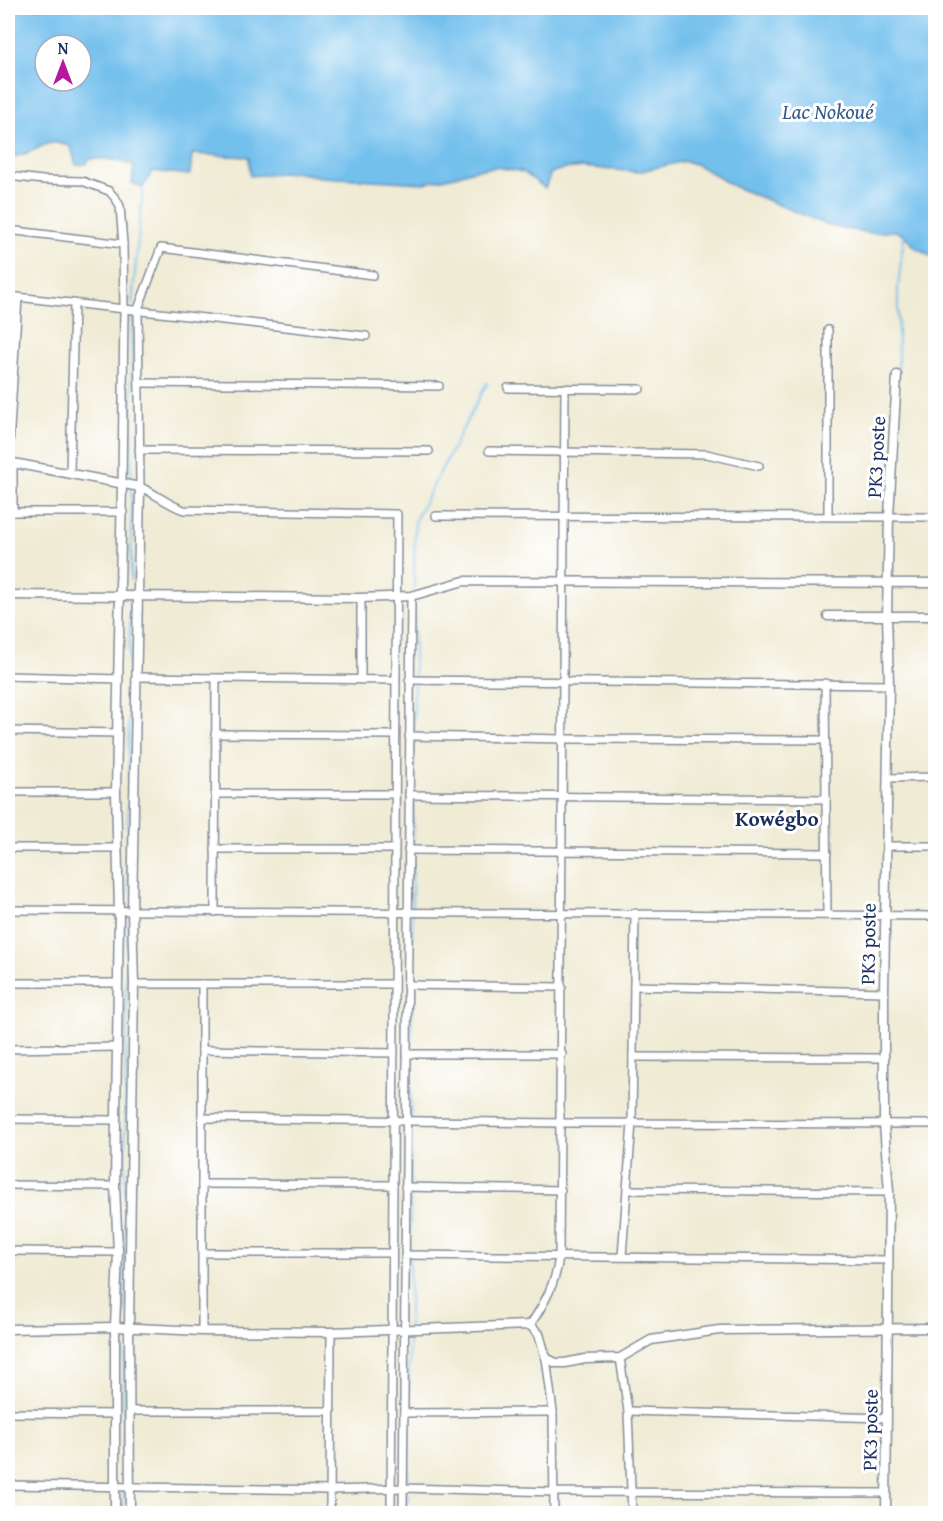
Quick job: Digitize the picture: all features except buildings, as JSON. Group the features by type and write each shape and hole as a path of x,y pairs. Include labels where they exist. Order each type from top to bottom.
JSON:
{"street":[{"path":"8,176 82,181 109,191 120,206 124,309 122,597 118,679 116,849 118,911 115,1186 118,1252 115,1327 115,1514"},
{"path":"8,230 123,244"},
{"path":"130,1514 129,1327 134,984 132,911 140,487 138,309 161,248 373,275"},
{"path":"8,296 366,336"},
{"path":"18,297 10,463 10,512 123,512"},
{"path":"70,473 74,303"},
{"path":"828,330 828,516"},
{"name":"PK3 poste","path":"886,1514 889,1192 884,1124 889,685 887,616 889,516 897,375"},
{"path":"139,383 439,386"},
{"path":"508,388 640,389"},
{"path":"530,1324 557,1274 559,1257 562,1123 566,388"},
{"path":"138,450 429,451"},
{"path":"489,451 707,454 759,466"},
{"path":"10,463 140,487 154,493 176,508 194,511 397,514 391,1514"},
{"path":"436,516 936,517"},
{"path":"8,595 137,598 397,597 411,596 464,581 936,584"},
{"path":"403,1514 411,596"},
{"path":"361,598 361,680"},
{"path":"828,616 936,616"},
{"path":"8,676 118,679"},
{"path":"138,677 395,680"},
{"path":"214,912 216,679"},
{"path":"409,680 889,685"},
{"path":"825,683 827,915"},
{"path":"8,731 118,733"},
{"path":"216,734 394,735"},
{"path":"409,736 825,740"},
{"path":"888,778 936,777"},
{"path":"8,792 117,792"},
{"path":"214,794 394,794"},
{"path":"409,795 826,799"},
{"path":"886,846 936,846"},
{"path":"8,848 116,849"},
{"path":"215,849 394,849"},
{"path":"408,850 827,853"},
{"path":"8,910 936,915"},
{"path":"622,1256 632,1123 635,914"},
{"path":"8,983 117,982"},
{"path":"134,984 394,984"},
{"path":"202,984 202,1331"},
{"path":"407,985 562,987"},
{"path":"634,986 884,992"},
{"path":"393,1043 408,1043"},
{"path":"8,1049 116,1047"},
{"path":"202,1050 394,1053"},
{"path":"408,1054 562,1054"},
{"path":"633,1057 884,1058"},
{"path":"202,1118 562,1123 936,1124"},
{"path":"8,1119 116,1120"},
{"path":"202,1184 393,1185"},
{"path":"8,1185 115,1186"},
{"path":"405,1187 561,1190"},
{"path":"627,1190 889,1192"},
{"path":"8,1251 118,1252"},
{"path":"202,1253 392,1253"},
{"path":"406,1255 888,1260"},
{"path":"8,1329 129,1327 202,1331 331,1332 530,1324"},
{"path":"530,1324 539,1334 546,1358 553,1412 554,1514"},
{"path":"546,1358 556,1363 620,1358 651,1340 719,1330 936,1328"},
{"path":"330,1514 331,1332"},
{"path":"620,1358 628,1411 632,1514"},
{"path":"628,1411 886,1418"},
{"path":"130,1412 331,1412"},
{"path":"404,1413 553,1412"},
{"path":"8,1413 115,1414"},
{"path":"8,1485 330,1490 403,1488 555,1492 886,1493"}],"water":[{"name":"Lac Nokoué","path":"8,8 935,8 935,258 916,248 904,235 896,231 870,233 830,226 733,186 698,165 685,161 637,172 583,167 562,169 551,173 545,188 523,172 497,167 474,170 424,183 321,177 295,172 250,176 249,157 192,154 190,175 152,171 143,188 132,183 134,165 109,159 89,159 86,164 76,165 71,147 58,143 48,144 8,159"}],"waterway":[{"path":"132,304 143,188"},
{"path":"898,372 898,287 904,235"},
{"path":"131,580 132,313"},
{"path":"414,589 415,520 487,383"},
{"path":"127,900 130,604"},
{"path":"414,605 414,678"},
{"path":"410,1185 414,683"},
{"path":"124,1318 127,916"},
{"path":"409,1326 410,1190"},
{"path":"408,1484 409,1331"},
{"path":"123,1480 124,1335"},
{"path":"123,1489 123,1514"},
{"path":"408,1494 408,1514"}],"district":[{"name":"Kowégbo","path":"777,819"}]}
